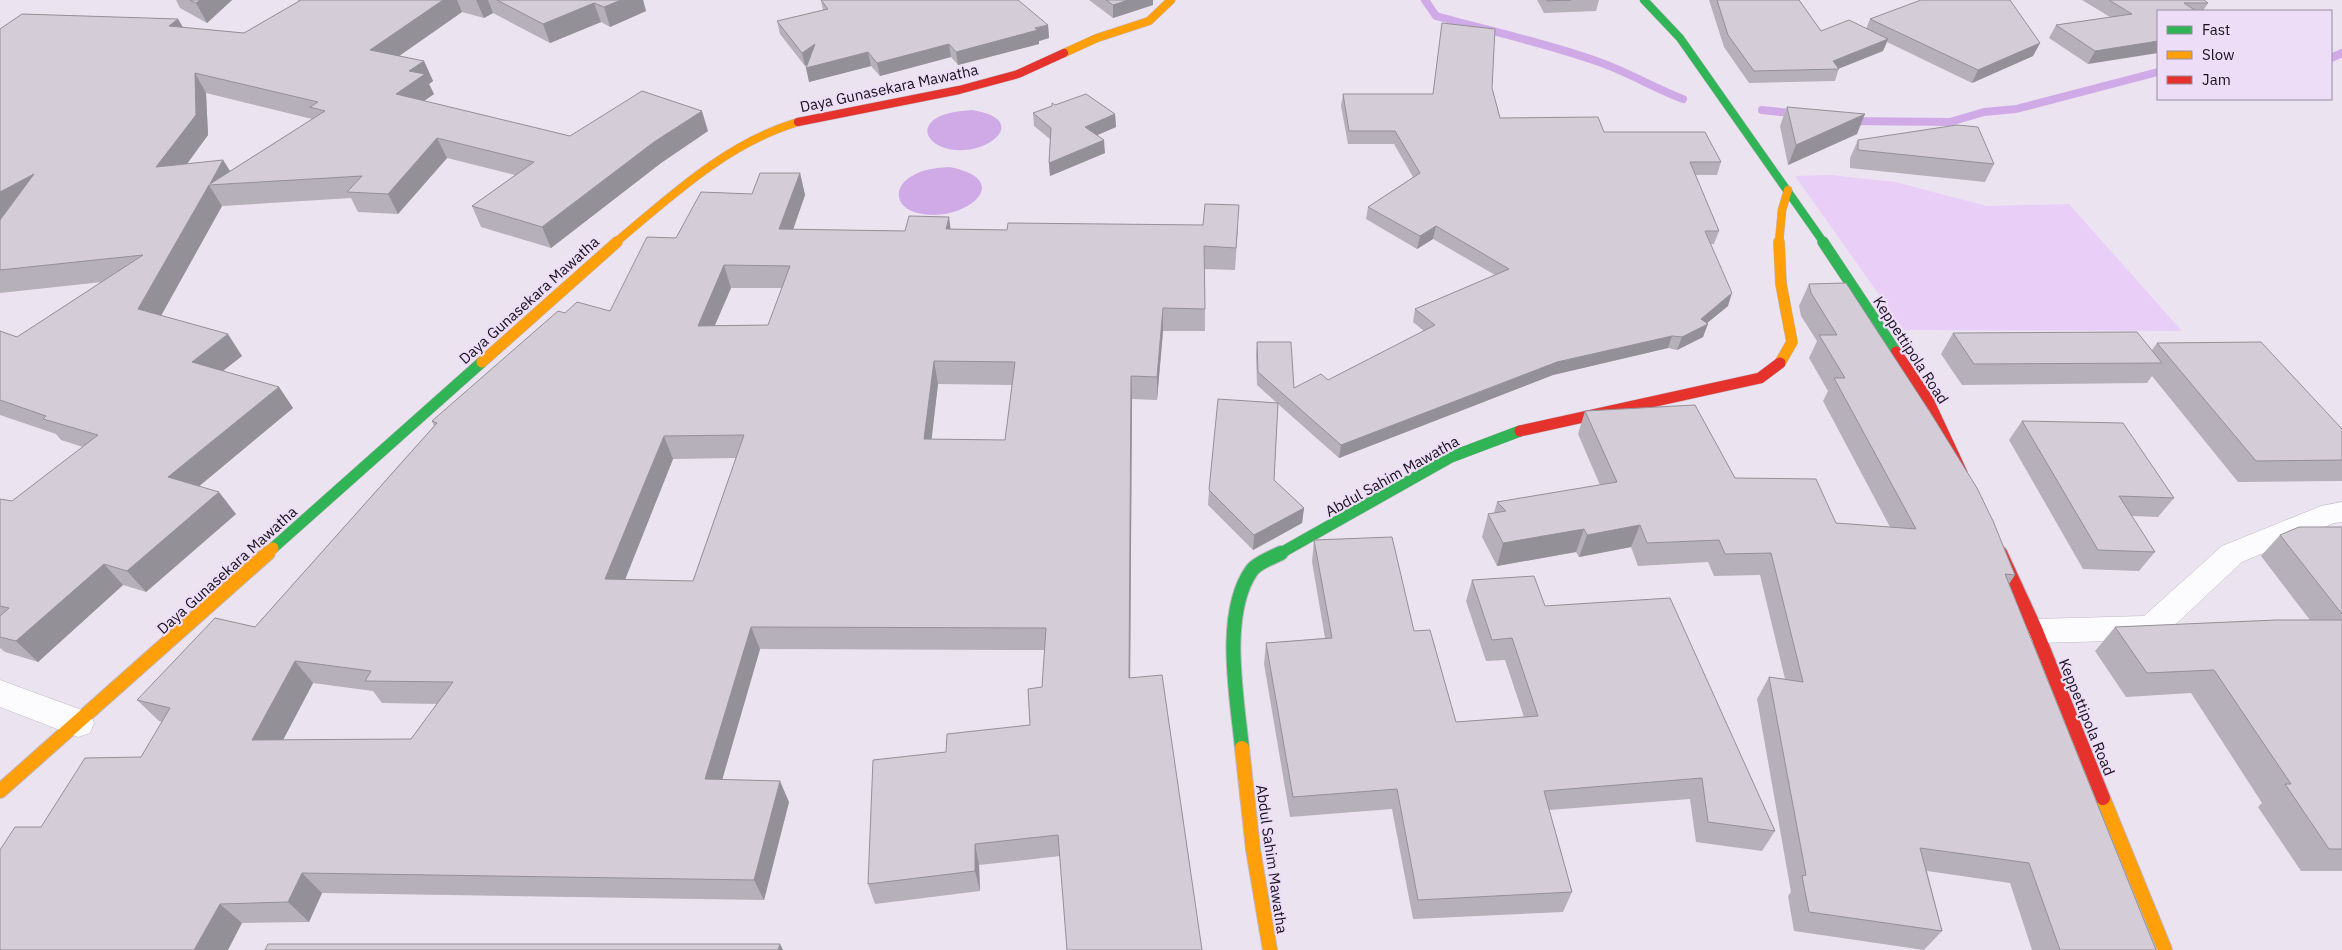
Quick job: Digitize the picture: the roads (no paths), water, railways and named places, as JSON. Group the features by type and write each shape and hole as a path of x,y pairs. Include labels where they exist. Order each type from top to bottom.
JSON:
{"street":[{"name":"Daya Gunasekara Mawatha","path":"0,791 605,252 700,173 748,142 789,124 959,90 1018,74 1097,38 1149,21 1171,0"},
{"name":"Keppettipola Road","path":"1644,0 1680,38 1788,190 1928,400 1965,480"},
{"name":"Abdul Sahim Mawatha","path":"1270,950 1253,849 1234,667 1235,609 1252,569 1451,457 1513,433 1760,378 1781,362 1792,342 1777,259 1780,214 1788,190"},
{"path":"2036,631 2151,628 2232,554 2331,513 2342,512"},
{"name":"Keppettipola Road","path":"1990,533 2036,631 2165,950"},
{"path":"0,693 78,723"}],"waterway":[{"path":"1425,0 1436,16 1579,55 1610,66 1683,99"},
{"path":"2332,58 2342,53"},
{"path":"1848,121 1950,122 1984,112 2016,109 2157,72"},
{"path":"1762,110 1800,114"}]}
